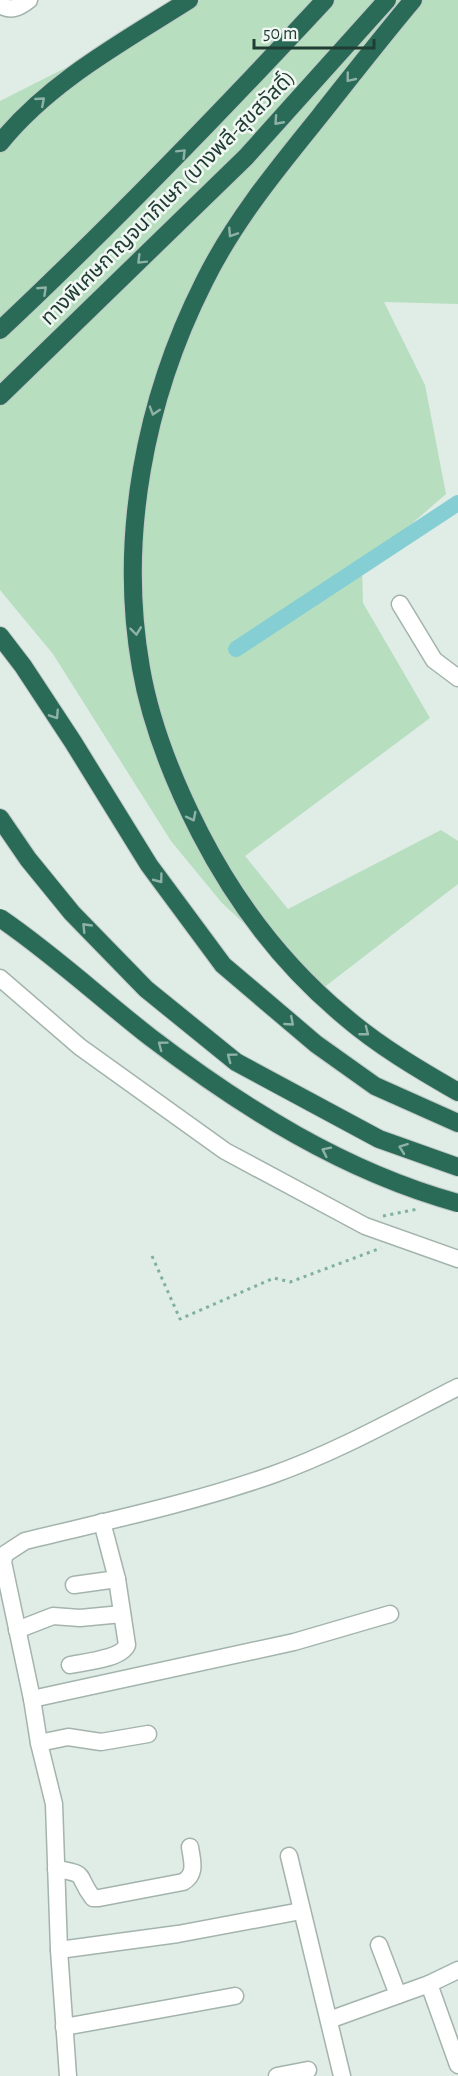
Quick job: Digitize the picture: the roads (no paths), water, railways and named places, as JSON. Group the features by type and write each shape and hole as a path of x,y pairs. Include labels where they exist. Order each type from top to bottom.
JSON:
{"highway":[{"path":"0,143 17,122 67,79 189,0"},
{"name":"ทางพิเศษกาญจนาภิเษก (บางพลี-สุขสวัสดิ์)","path":"0,330 92,244 206,128 325,0"},
{"name":"ทางพิเศษกาญจนาภิเษก (บางพลี-สุขสวัสดิ์)","path":"0,396 246,157 387,0"},
{"path":"413,0 267,181 229,237 204,280 183,326 150,424 141,476 135,527 135,620 143,677 152,715 168,760 186,806 211,855 239,900 279,952 343,1016 383,1047 458,1092"},
{"path":"0,636 23,666 149,865 223,965 316,1044 375,1086 458,1123"},
{"path":"0,818 28,859 80,921 146,989 236,1062 380,1139 458,1167"},
{"path":"0,918 24,934 192,1068 266,1117 320,1148 380,1176 458,1203"}],"street":[{"path":"0,5 12,9 20,7 29,0"},
{"path":"400,604 434,660 458,678"},
{"path":"0,978 80,1047 225,1151 357,1221 402,1240 458,1259"},
{"path":"68,2076 59,1950 54,1804 39,1743 3,1562 5,1554 25,1541 272,1475 333,1450 458,1388"},
{"path":"70,1665 114,1656 125,1650 127,1645 117,1579 102,1522"},
{"path":"74,1585 117,1579"},
{"path":"17,1630 53,1616 80,1618 122,1614"},
{"path":"32,1699 294,1642 390,1614"},
{"path":"39,1743 68,1737 101,1742 148,1734"},
{"path":"56,1869 77,1872 83,1878 86,1890 93,1898 99,1899 183,1882 190,1878 193,1871 190,1847"},
{"path":"289,1856 342,2076"},
{"path":"59,1950 178,1934 301,1911"},
{"path":"380,1945 398,1995"},
{"path":"328,2020 429,1984 458,1970"},
{"path":"429,1984 458,2065"},
{"path":"64,2027 235,1996"},
{"path":"277,2076 308,2070"}],"waterway":[{"path":"236,649 458,503"}]}
